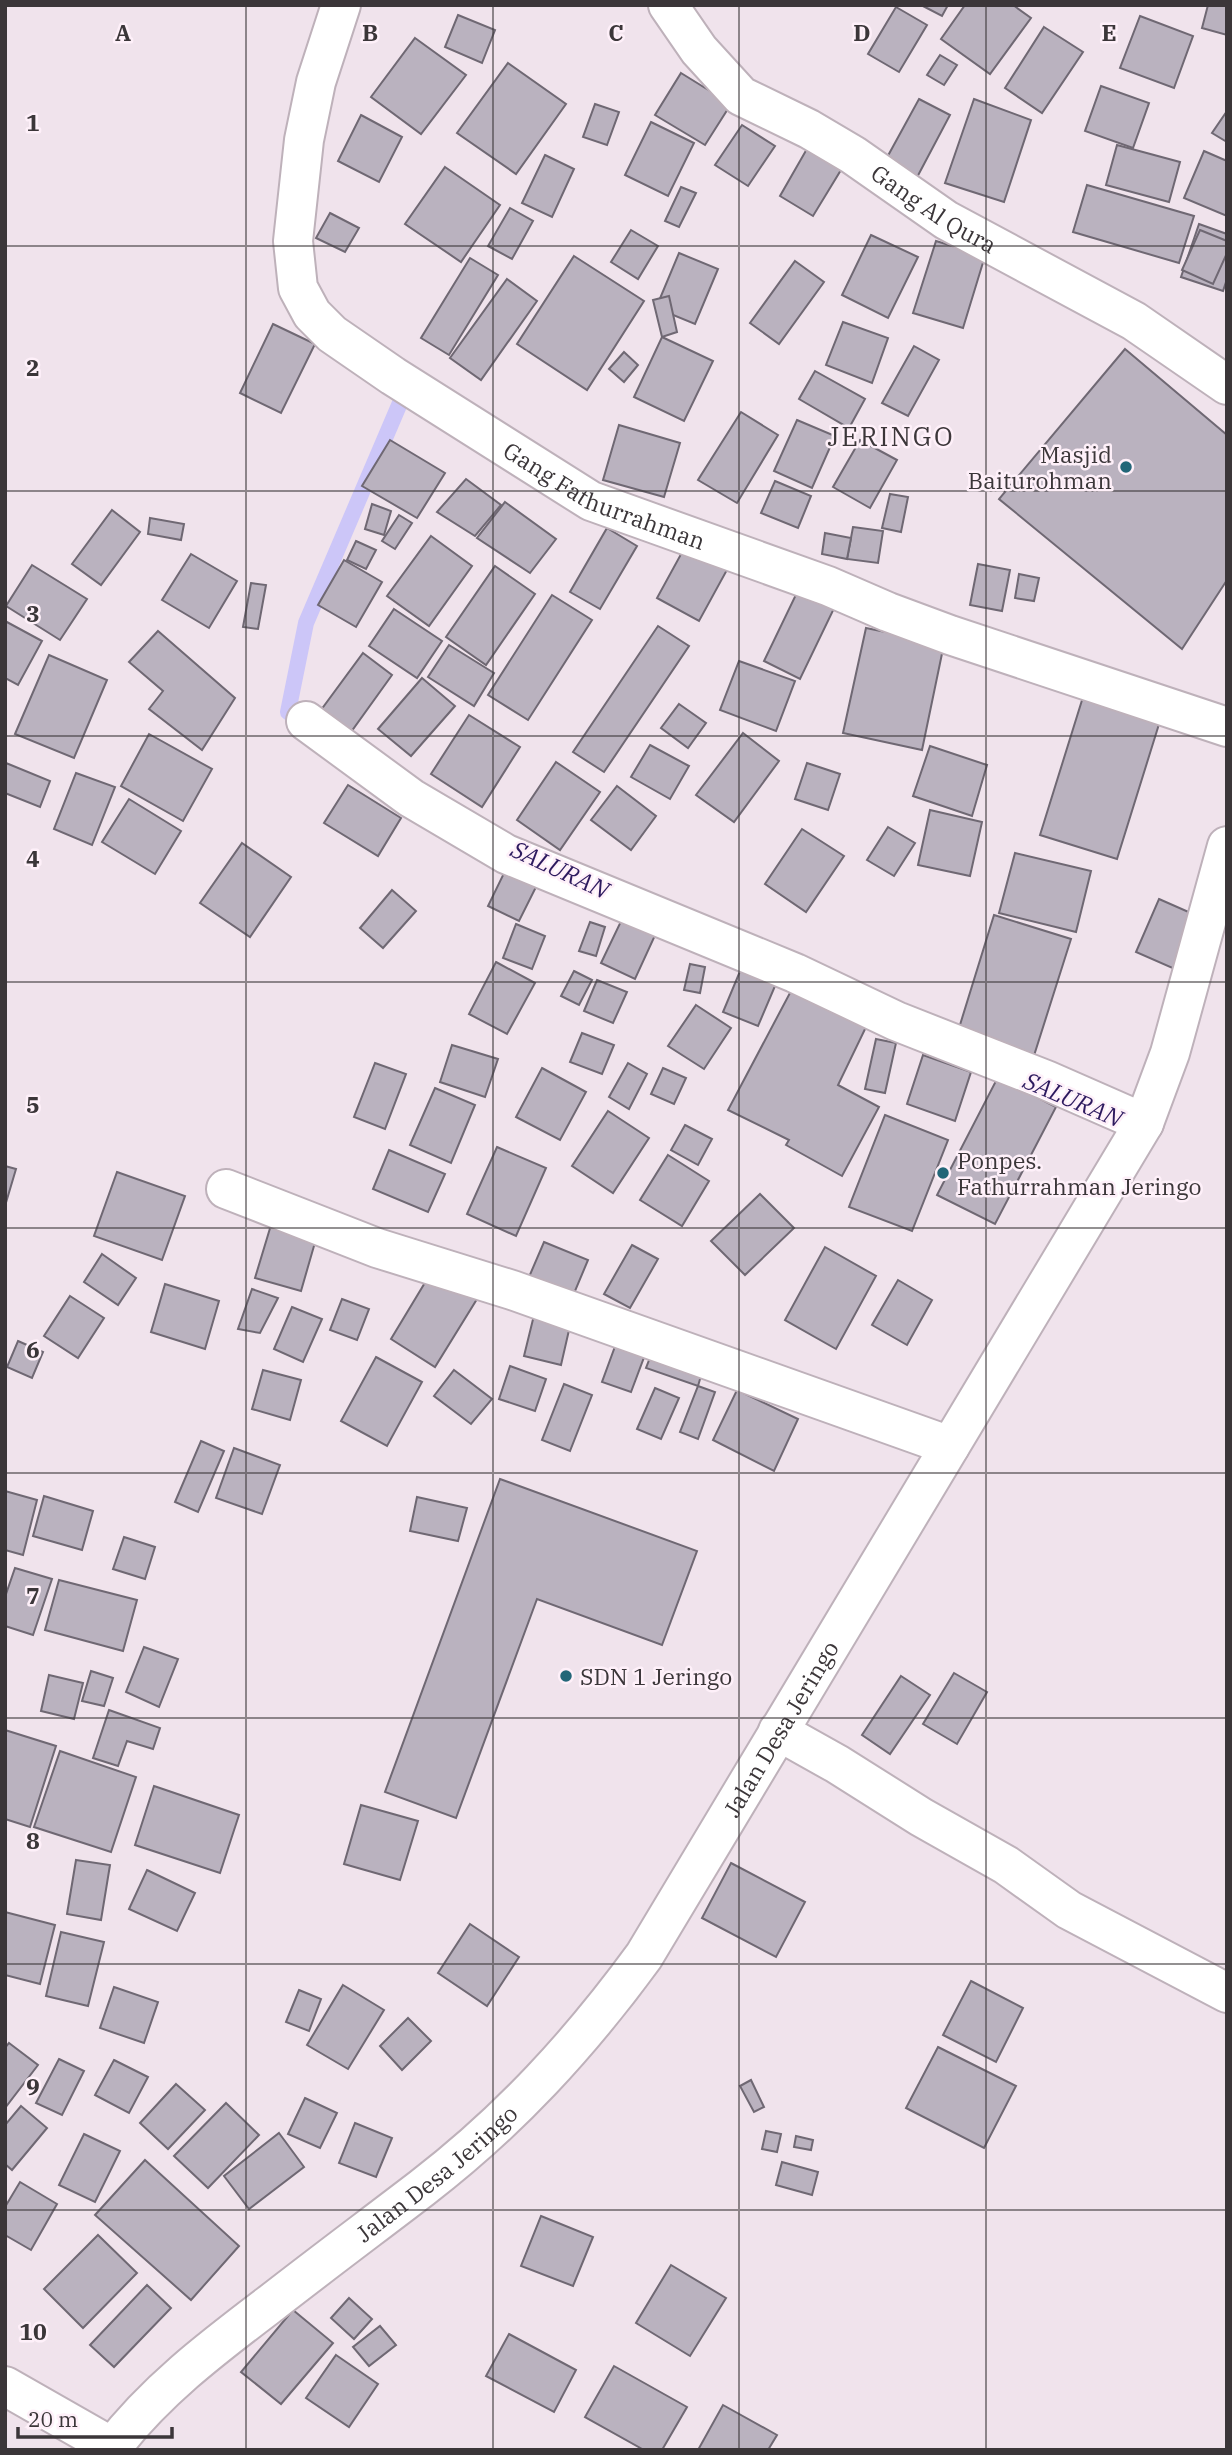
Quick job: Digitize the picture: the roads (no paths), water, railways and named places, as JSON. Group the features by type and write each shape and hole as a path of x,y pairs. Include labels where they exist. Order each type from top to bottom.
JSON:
{"street":[{"name":"Gang Fathurrahman","path":"341,5 316,82 304,140 293,240 298,288 312,314 332,334 393,376 591,501 828,586 950,635 1227,727"},
{"name":"Gang Al Qura","path":"668,5 699,50 741,96 809,129 853,155 946,220 1133,321 1227,385"},
{"path":"306,721 411,798 506,854 795,973 896,1021 1046,1080 1144,1123"},
{"name":"Jalan Desa Jeringo","path":"111,2449 133,2421 173,2381 217,2344 475,2146 521,2104 607,2008 645,1956 1144,1123 1215,936 1227,846"},
{"path":"226,1189 377,1248 512,1290 950,1446"},
{"path":"778,1731 1006,1865 1069,1910 1227,1993"},
{"path":"5,2386 111,2449"}],"waterway":[{"name":"SALURAN","path":"306,726 288,712 306,623 400,403"}],"place":[{"name":"Masjid Baiturohman","path":"1126,467"},
{"name":"Ponpes. Fathurrahman Jeringo","path":"943,1173"},
{"name":"SDN 1 Jeringo","path":"566,1676"}],"district":[{"name":"JERINGO","path":"891,436"}]}
